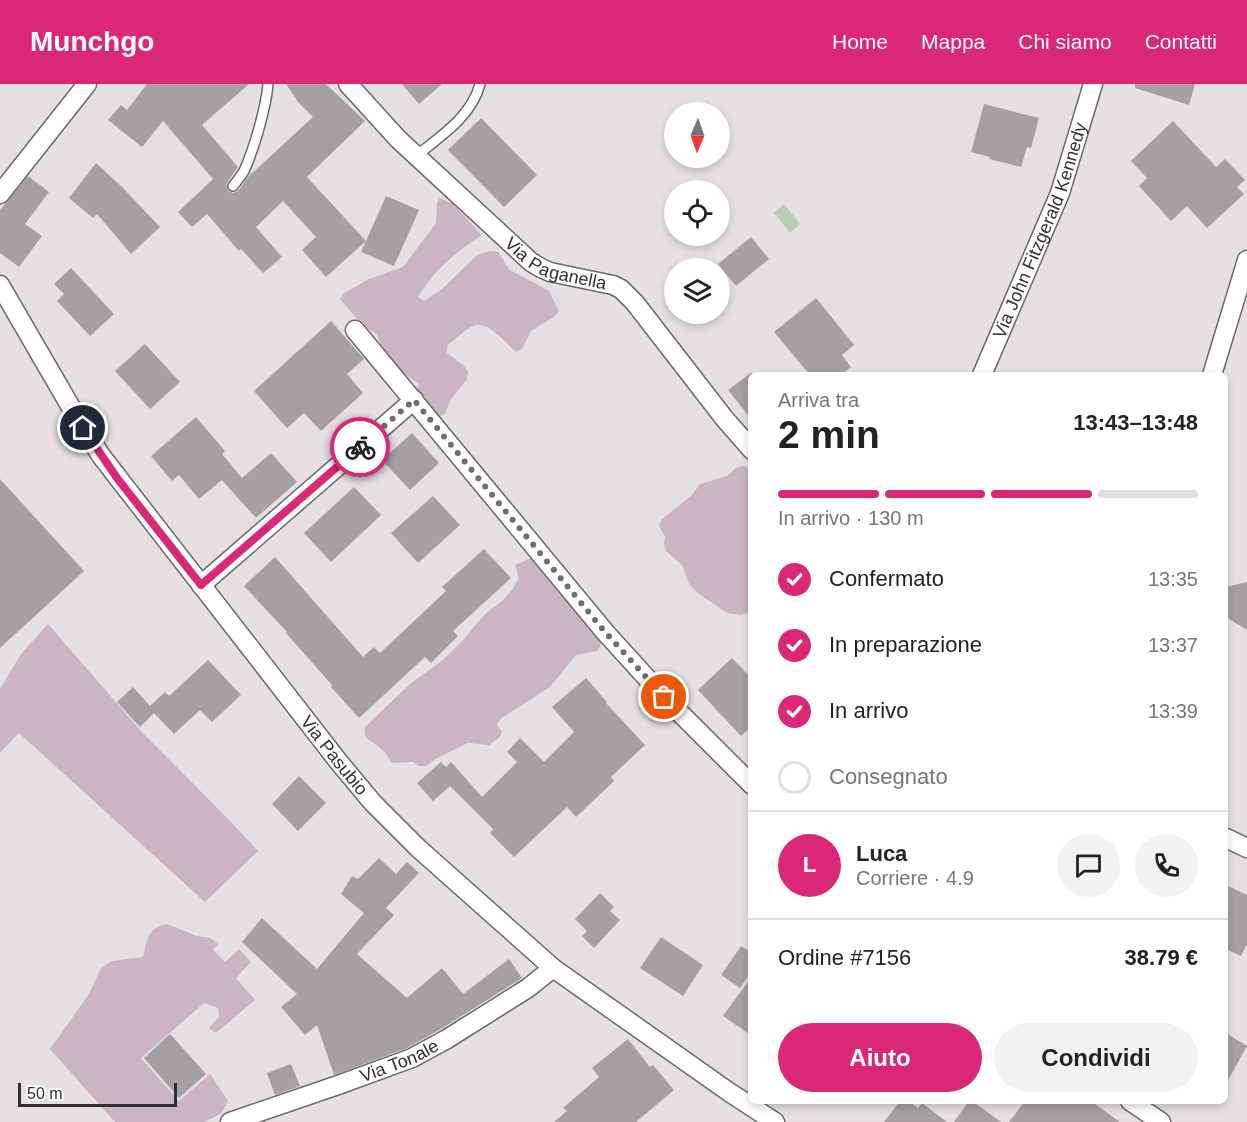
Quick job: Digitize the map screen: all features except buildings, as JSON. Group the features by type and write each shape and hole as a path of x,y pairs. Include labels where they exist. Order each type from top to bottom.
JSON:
{"street":[{"path":"0,194 87,84"},
{"name":"Via Paganella","path":"348,84 398,139 531,262 550,272 603,282 621,289 635,303 748,445"},
{"name":"Via John Fitzgerald Kennedy","path":"983,372 1060,193 1093,84"},
{"path":"1213,372 1247,260"},
{"name":"Via Pasubio","path":"0,285 102,457 373,803 418,848 553,968 775,1122"},
{"path":"355,330 605,632 664,697 748,781"},
{"path":"201,585 414,400"},
{"path":"1228,839 1247,848"},
{"name":"Via Tonale","path":"230,1122 412,1058 447,1039 528,988 553,968"},
{"path":"1134,1104 1161,1122"}],"lane":[{"path":"233,186 243,173 252,152 268,84"},
{"path":"416,156 464,115 477,95 480,84"}],"shaded area":[{"path":"440,198 453,204 482,235 446,262 418,297 424,301 442,289 477,255 490,251 498,252 510,270 549,291 559,311 554,317 531,331 522,349 516,352 498,334 481,325 469,329 448,345 446,352 468,371 467,379 450,401 445,414 432,420 414,400 419,384 402,372 395,372 377,359 381,346 377,334 362,325 340,299 344,293 369,279 403,267 436,223 437,203"},
{"path":"784,204 800,224 790,233 774,213"},
{"path":"744,466 748,468 748,613 740,615 727,613 699,594 689,584 682,565 666,551 665,537 659,526 662,519 692,495 700,484 727,476 737,467"},
{"path":"533,557 601,632 601,645 597,651 576,655 550,687 500,719 497,726 502,731 500,737 489,745 468,743 426,766 419,766 413,762 392,763 383,750 366,737 365,727 410,684 443,660 485,614 502,601 519,578 515,565"},
{"path":"48,624 141,731 258,851 205,902 19,733 0,753 0,689 21,654"},
{"path":"167,924 197,936 210,938 218,944 213,950 225,962 239,949 251,962 236,978 255,1000 216,1033 209,1028 219,1017 218,1008 204,1003 141,1058 179,1101 210,1074 228,1101 222,1113 204,1122 115,1122 50,1049 89,994 101,968 112,961 143,957 149,935 156,928"}],"way so far":[{"path":"360,447 414,400 605,632 664,697"}],"route":[{"path":"83,428 117,478 201,585 360,447"}]}
